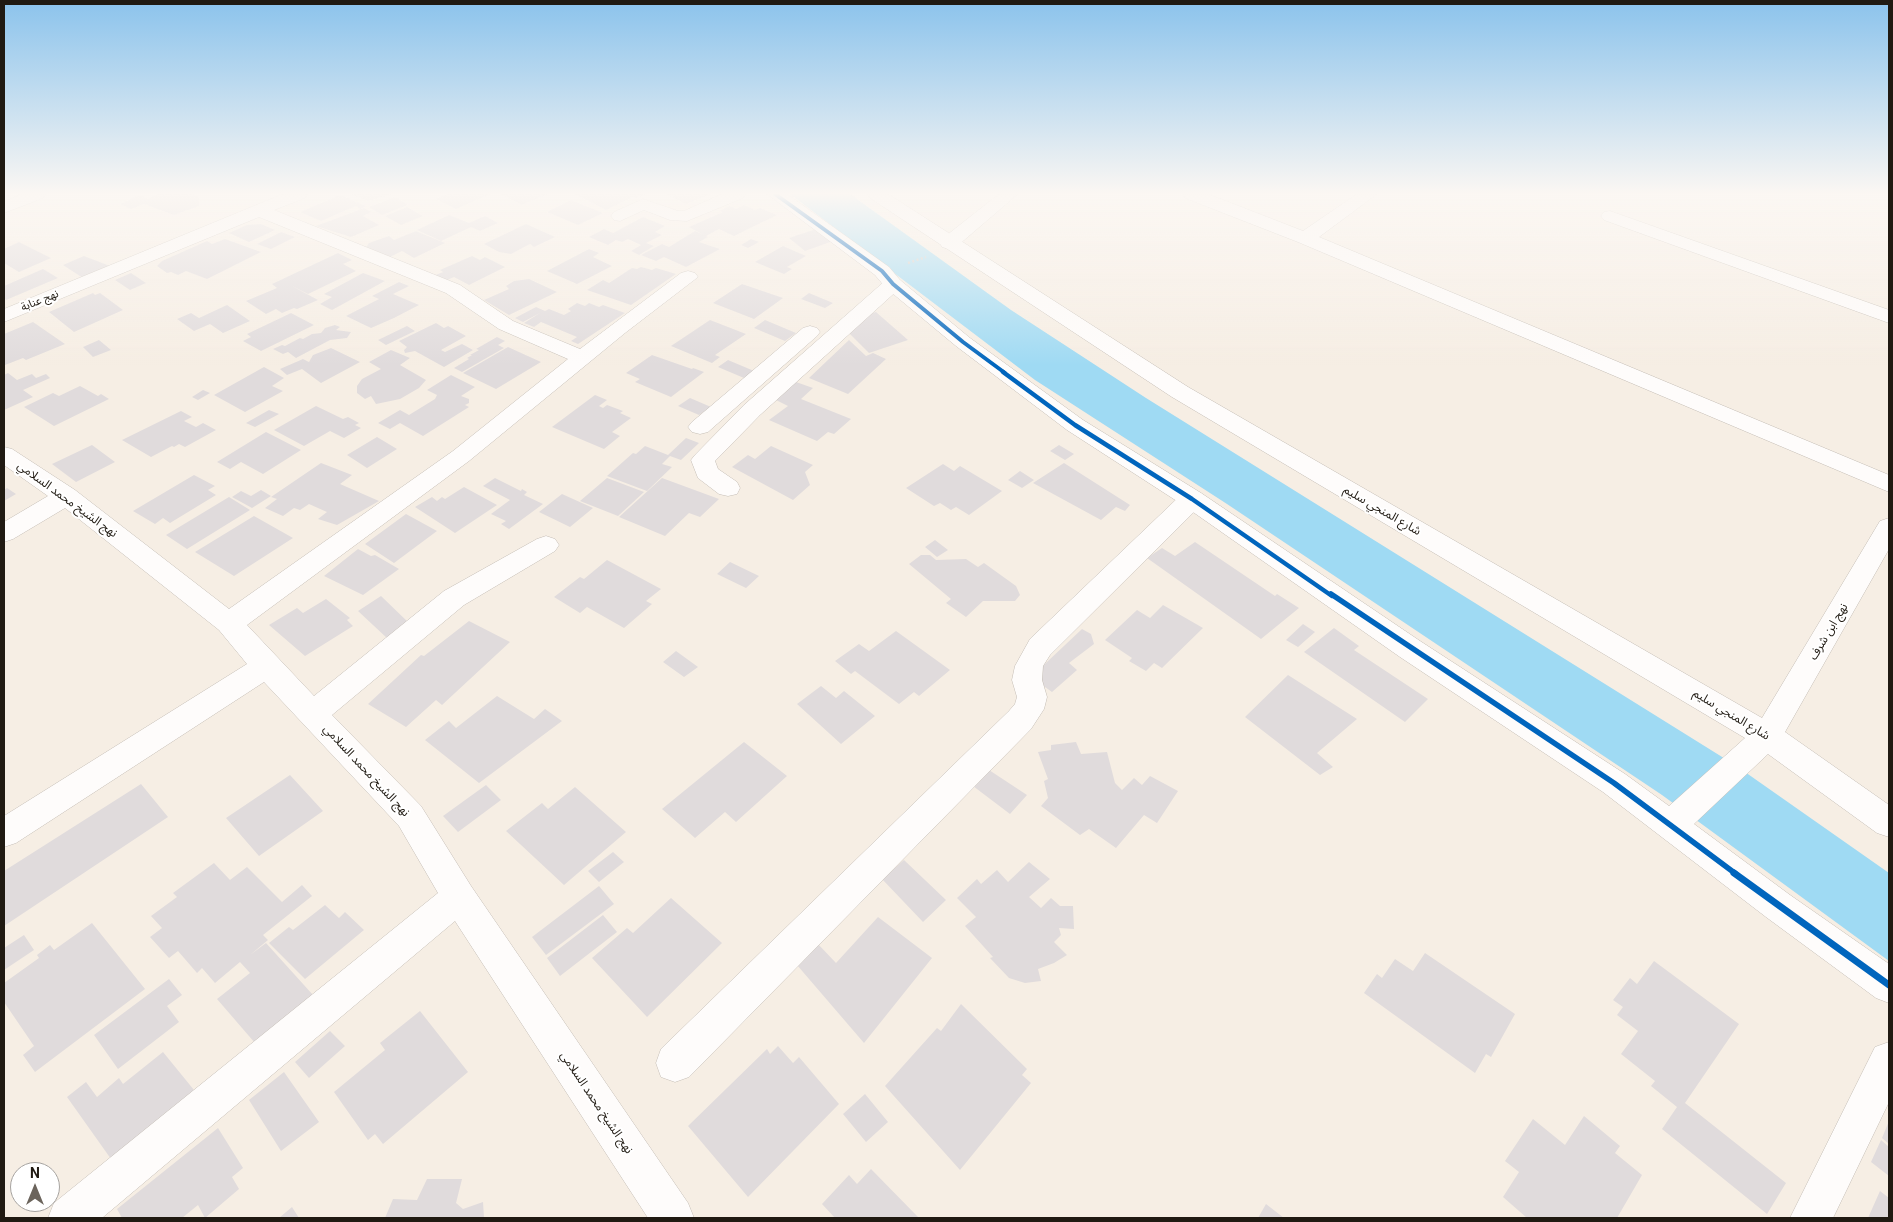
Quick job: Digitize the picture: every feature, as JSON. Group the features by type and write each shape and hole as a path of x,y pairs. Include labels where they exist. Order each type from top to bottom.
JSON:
{"street":[{"name":"نهج عنابة","path":"4,316 162,251"},
{"path":"359,251 453,289 506,325 584,358"},
{"path":"860,251 893,273 1017,384 1075,426 1192,500 1410,649 1614,782 1677,820 1778,906 1889,985"},
{"name":"شارع المنجي سليم","path":"961,251 1180,392 1757,745 1889,823"},
{"path":"1336,251 1889,484"},
{"path":"1707,251 1889,317"},
{"path":"700,427 893,273"},
{"path":"728,488 707,473 703,460 893,273"},
{"path":"229,623 461,456 618,330 688,277"},
{"name":"نهج الشيخ محمد السلامي","path":"4,454 66,496 229,623 266,666 410,816 458,897 673,1218"},
{"path":"4,533 66,496"},
{"path":"675,1063 1020,720 1029,709 1032,697 1027,680 1029,666 1040,647 1192,500"},
{"name":"نهج ابن شرف","path":"1677,820 1757,745 1889,527"},
{"path":"313,714 454,598 546,545"},
{"path":"4,833 266,666"},
{"path":"70,1218 458,897"},
{"path":"1811,1218 1889,1061"}],"path":[{"path":"893,273 928,256"}],"water":[{"path":"865,251 929,251 1011,310 1146,398 1735,765 1889,873 1889,961 1662,795 1227,504 1035,380"}],"building":[{"path":"4,251 37,251 51,258 19,272 4,263"},
{"path":"184,251 261,252 207,279 186,271 178,275 171,272 167,273 157,266 162,261"},
{"path":"373,251 402,251 390,257"},
{"path":"402,251 428,251 414,258"},
{"path":"497,251 517,251 511,254"},
{"path":"585,251 599,253 593,257 612,266 577,284 547,271"},
{"path":"631,251 646,251 639,255"},
{"path":"649,251 716,251 686,267 664,257 656,261 641,255"},
{"path":"774,251 795,251 806,256 787,267 792,269 784,274 755,262"},
{"path":"338,253 352,260 343,264 356,271 308,294 292,286 318,300 297,309 294,308 282,313 276,309 266,314 246,301 277,288 272,284"},
{"path":"84,256 110,266 83,278 63,265"},
{"path":"472,256 480,260 485,257 505,267 469,285 454,277 443,282 433,276 443,272 440,270"},
{"path":"641,267 652,270 656,268 676,274 631,305 587,290 603,280 609,283 632,268 637,269"},
{"path":"43,269 58,278 6,300 4,298 4,286"},
{"path":"131,273 146,283 130,290 115,280"},
{"path":"363,273 385,281 332,310 320,304 332,297 324,294"},
{"path":"529,279 557,292 509,315 484,300 509,289 506,286 514,281"},
{"path":"399,282 409,286 393,294 419,305 371,328 346,316 379,299 372,296"},
{"path":"742,284 783,298 754,319 713,303"},
{"path":"93,293 95,295 100,293 123,310 74,332 49,312"},
{"path":"809,293 833,303 825,308 801,299"},
{"path":"577,303 585,306 589,303 599,307 603,305 625,313 578,344 571,341 577,337 541,322 534,327 524,323 540,313 523,322 515,318 536,307 545,311 549,309 564,315 571,311 568,309"},
{"path":"227,305 250,321 223,333 210,324 194,331 177,319 191,313 199,318"},
{"path":"876,312 908,340 869,353 849,333 870,314"},
{"path":"291,313 314,325 261,351 243,341 251,337 247,334"},
{"path":"710,320 746,334 715,355 720,357 712,363 671,346"},
{"path":"765,320 796,333 785,341 754,328"},
{"path":"33,322 65,344 26,360 23,358 5,365 4,334"},
{"path":"436,323 444,328 448,326 466,336 441,350 445,352 462,344 473,350 444,367 415,351 405,353 404,350 407,347 399,341"},
{"path":"335,325 340,327 336,330 351,332 347,338 330,340 296,358 288,352 283,354 273,349 282,345 285,346 312,334 321,333 325,328"},
{"path":"407,326 415,331 386,345 378,340"},
{"path":"497,337 505,341 498,345 504,348 462,372 454,368 479,350 476,349"},
{"path":"99,340 111,350 93,357 83,347"},
{"path":"849,340 866,356 873,353 886,359 848,394 809,378"},
{"path":"508,347 541,362 496,389 463,373"},
{"path":"331,348 360,362 321,383 302,369 287,375 280,369 303,359 309,362 313,355"},
{"path":"391,350 410,358 400,365 426,380 419,388 400,399 376,404 371,396 365,399 357,393 357,386 362,379 381,369 369,362"},
{"path":"652,355 704,372 671,397 635,382 640,379 626,373"},
{"path":"728,360 754,371 744,378 718,367"},
{"path":"264,367 284,378 272,386 283,391 245,412 214,395"},
{"path":"8,373 17,380 32,374 36,378 46,374 50,378 23,390 33,397 4,410 4,375"},
{"path":"451,375 475,387 461,396 469,399 469,403 465,405 469,407 423,436 400,423 390,429 378,423 400,410 409,415 435,399 437,395 427,390"},
{"path":"796,382 813,388 801,399 851,419 834,434 828,432 817,441 769,420 788,406 776,400"},
{"path":"80,386 98,396 101,394 109,399 54,426 24,407 53,393 59,396"},
{"path":"203,390 210,393 198,400 192,397"},
{"path":"595,395 607,400 599,406 603,408 607,405 623,411 620,413 631,418 612,432 620,436 604,449 552,427"},
{"path":"690,398 711,407 699,415 678,406"},
{"path":"316,406 343,419 348,417 359,423 355,425 361,428 344,438 330,431 304,446 274,430"},
{"path":"269,410 279,414 255,427 246,423"},
{"path":"181,411 192,417 184,421 196,427 203,423 216,430 185,447 179,444 174,447 172,446 151,457 122,440"},
{"path":"266,432 301,450 263,474 241,462 230,469 217,462"},
{"path":"377,437 397,449 367,468 347,455"},
{"path":"686,438 699,443 681,460 670,456 662,464 672,467 647,491 607,476 633,453 636,454 645,446 668,455"},
{"path":"92,445 115,462 76,482 52,464"},
{"path":"1059,445 1074,454 1065,460 1050,451"},
{"path":"771,446 813,465 805,472 810,485 793,500 732,467 748,455 755,459"},
{"path":"321,463 352,475 340,484 379,501 337,525 318,519 327,512 309,504 300,510 294,508 283,516 265,508 277,499 271,497"},
{"path":"1064,463 1130,505 1125,511 1116,507 1101,520 1033,483"},
{"path":"943,464 954,471 960,466 1002,491 969,515 956,507 951,510 940,503 934,506 906,488"},
{"path":"1020,471 1034,480 1022,488 1008,480"},
{"path":"194,475 215,486 208,490 216,495 170,523 163,518 155,524 133,511"},
{"path":"495,478 521,491 522,489 527,492 524,495 543,504 509,529 501,524 506,521 491,514 510,500 483,486"},
{"path":"607,478 644,492 618,516 580,501"},
{"path":"662,478 719,499 700,517 689,513 665,536 619,517"},
{"path":"464,487 497,505 455,533 415,507 432,497 437,501 442,497 445,499"},
{"path":"7,488 16,494 4,501 4,490"},
{"path":"261,490 271,496 252,508 232,497 241,491 251,496"},
{"path":"562,494 593,508 570,527 539,512"},
{"path":"229,497 250,510 187,549 166,535"},
{"path":"406,514 437,531 394,563 365,544"},
{"path":"254,516 293,538 234,576 195,552"},
{"path":"935,540 948,550 937,557 925,547"},
{"path":"1195,542 1275,596 1277,594 1299,608 1261,639 1147,558 1162,548 1175,556"},
{"path":"358,549 371,556 375,555 399,569 363,595 324,576"},
{"path":"921,555 930,555 936,560 966,559 978,567 984,563 1016,586 1020,595 1015,601 983,601 966,617 946,603 951,599 909,564"},
{"path":"607,560 661,589 646,601 652,604 624,628 587,607 580,613 554,597 580,577 584,579"},
{"path":"730,562 759,576 746,588 717,574"},
{"path":"381,596 409,623 388,639 358,611"},
{"path":"326,599 350,618 347,620 353,626 305,656 269,625 297,608 303,613"},
{"path":"1163,605 1203,628 1162,668 1154,663 1146,671 1129,661 1132,658 1105,640 1137,610 1150,618"},
{"path":"469,621 510,642 442,705 436,700 406,727 368,704 421,655 424,656"},
{"path":"1303,624 1315,632 1298,647 1286,640"},
{"path":"1334,628 1359,646 1354,650 1428,699 1405,722 1304,652"},
{"path":"1082,629 1091,634 1094,644 1069,663 1077,670 1052,692 1031,677"},
{"path":"896,631 950,670 919,696 914,692 899,704 855,671 851,674 835,661 859,644 869,651"},
{"path":"676,651 698,667 684,677 663,662"},
{"path":"1288,675 1357,719 1317,753 1333,767 1320,775 1245,717"},
{"path":"821,686 836,698 844,691 875,716 841,744 797,704"},
{"path":"497,696 534,719 545,709 562,721 479,783 425,740 449,721 456,728"},
{"path":"744,742 787,776 736,822 725,812 695,838 662,809"},
{"path":"1076,742 1081,754 1107,752 1115,783 1122,790 1134,778 1142,785 1150,776 1178,791 1157,823 1144,815 1116,848 1089,829 1080,835 1041,806 1048,798 1044,781 1048,779 1038,752 1051,750 1051,745"},
{"path":"989,770 1027,795 1010,814 973,786"},
{"path":"290,775 323,811 259,856 226,818"},
{"path":"141,784 168,817 4,926 4,871"},
{"path":"486,785 501,800 458,832 443,816"},
{"path":"575,787 626,832 564,885 506,831 542,803 548,809"},
{"path":"613,852 624,862 599,882 588,871"},
{"path":"904,860 946,900 923,922 882,879"},
{"path":"1029,862 1050,879 1029,897 1041,908 1051,898 1060,906 1073,906 1074,929 1059,928 1061,935 1054,942 1067,955 1054,963 1038,969 1041,981 1025,983 1009,978 990,958 993,957 965,926 976,917 957,898 977,879 981,884 997,870 1008,882"},
{"path":"214,863 230,880 247,867 282,902 302,885 312,896 263,935 268,940 250,955 266,943 313,995 255,1043 217,999 250,973 240,962 215,983 202,968 197,973 178,951 169,958 150,937 162,928 151,916 177,897 173,893"},
{"path":"599,886 614,904 546,955 532,937"},
{"path":"671,898 722,943 647,1017 592,958 627,928 633,933"},
{"path":"325,905 339,918 345,912 364,930 305,979 269,943 289,927 293,930"},
{"path":"603,915 617,932 560,976 547,958"},
{"path":"878,917 932,958 864,1043 797,965 818,944 836,963"},
{"path":"92,923 145,989 35,1072 23,1055 34,1046 4,1002 4,983 39,958 37,955 50,945 54,950"},
{"path":"24,935 34,950 4,970 4,948"},
{"path":"1425,953 1515,1014 1491,1057 1486,1054 1475,1073 1364,993 1377,974 1382,978 1395,959 1413,971"},
{"path":"1654,961 1739,1024 1685,1103 1786,1183 1767,1214 1662,1129 1677,1107 1651,1086 1655,1081 1621,1054 1638,1031 1617,1015 1623,1007 1613,1000 1630,978 1637,984"},
{"path":"169,979 182,995 167,1006 179,1022 118,1069 94,1035"},
{"path":"961,1004 1027,1069 1022,1075 1031,1083 960,1170 885,1086 937,1028 941,1031"},
{"path":"420,1011 468,1072 383,1144 375,1134 368,1140 334,1092 385,1050 380,1043"},
{"path":"330,1031 345,1046 309,1078 295,1062"},
{"path":"778,1046 793,1063 799,1057 839,1104 748,1197 688,1126 767,1049 770,1054"},
{"path":"163,1052 194,1090 111,1159 67,1097 86,1082 97,1097 119,1078 123,1084"},
{"path":"284,1072 319,1122 281,1151 249,1100"},
{"path":"865,1094 888,1122 866,1142 843,1114"},
{"path":"1584,1116 1620,1146 1615,1153 1642,1175 1617,1218 1527,1218 1503,1197 1519,1172 1505,1161 1533,1119 1565,1145"},
{"path":"1889,1121 1889,1144 1882,1138"},
{"path":"218,1128 243,1168 232,1177 239,1189 205,1218 198,1205 182,1218 122,1218 117,1209"},
{"path":"1881,1140 1889,1147 1889,1176 1871,1162"},
{"path":"871,1169 919,1218 835,1218 822,1204 849,1175 857,1184"},
{"path":"427,1179 462,1179 456,1203 463,1209 483,1202 484,1218 385,1218 393,1199 417,1200"},
{"path":"1880,1191 1889,1198 1889,1218 1868,1218"},
{"path":"1266,1204 1284,1218 1258,1218"},
{"path":"292,1207 299,1218 279,1218"}],"transit line":[{"path":"854,251 882,271 893,284 963,342 1075,425 1192,499 1410,649 1614,783 1778,906 1889,985"}]}
